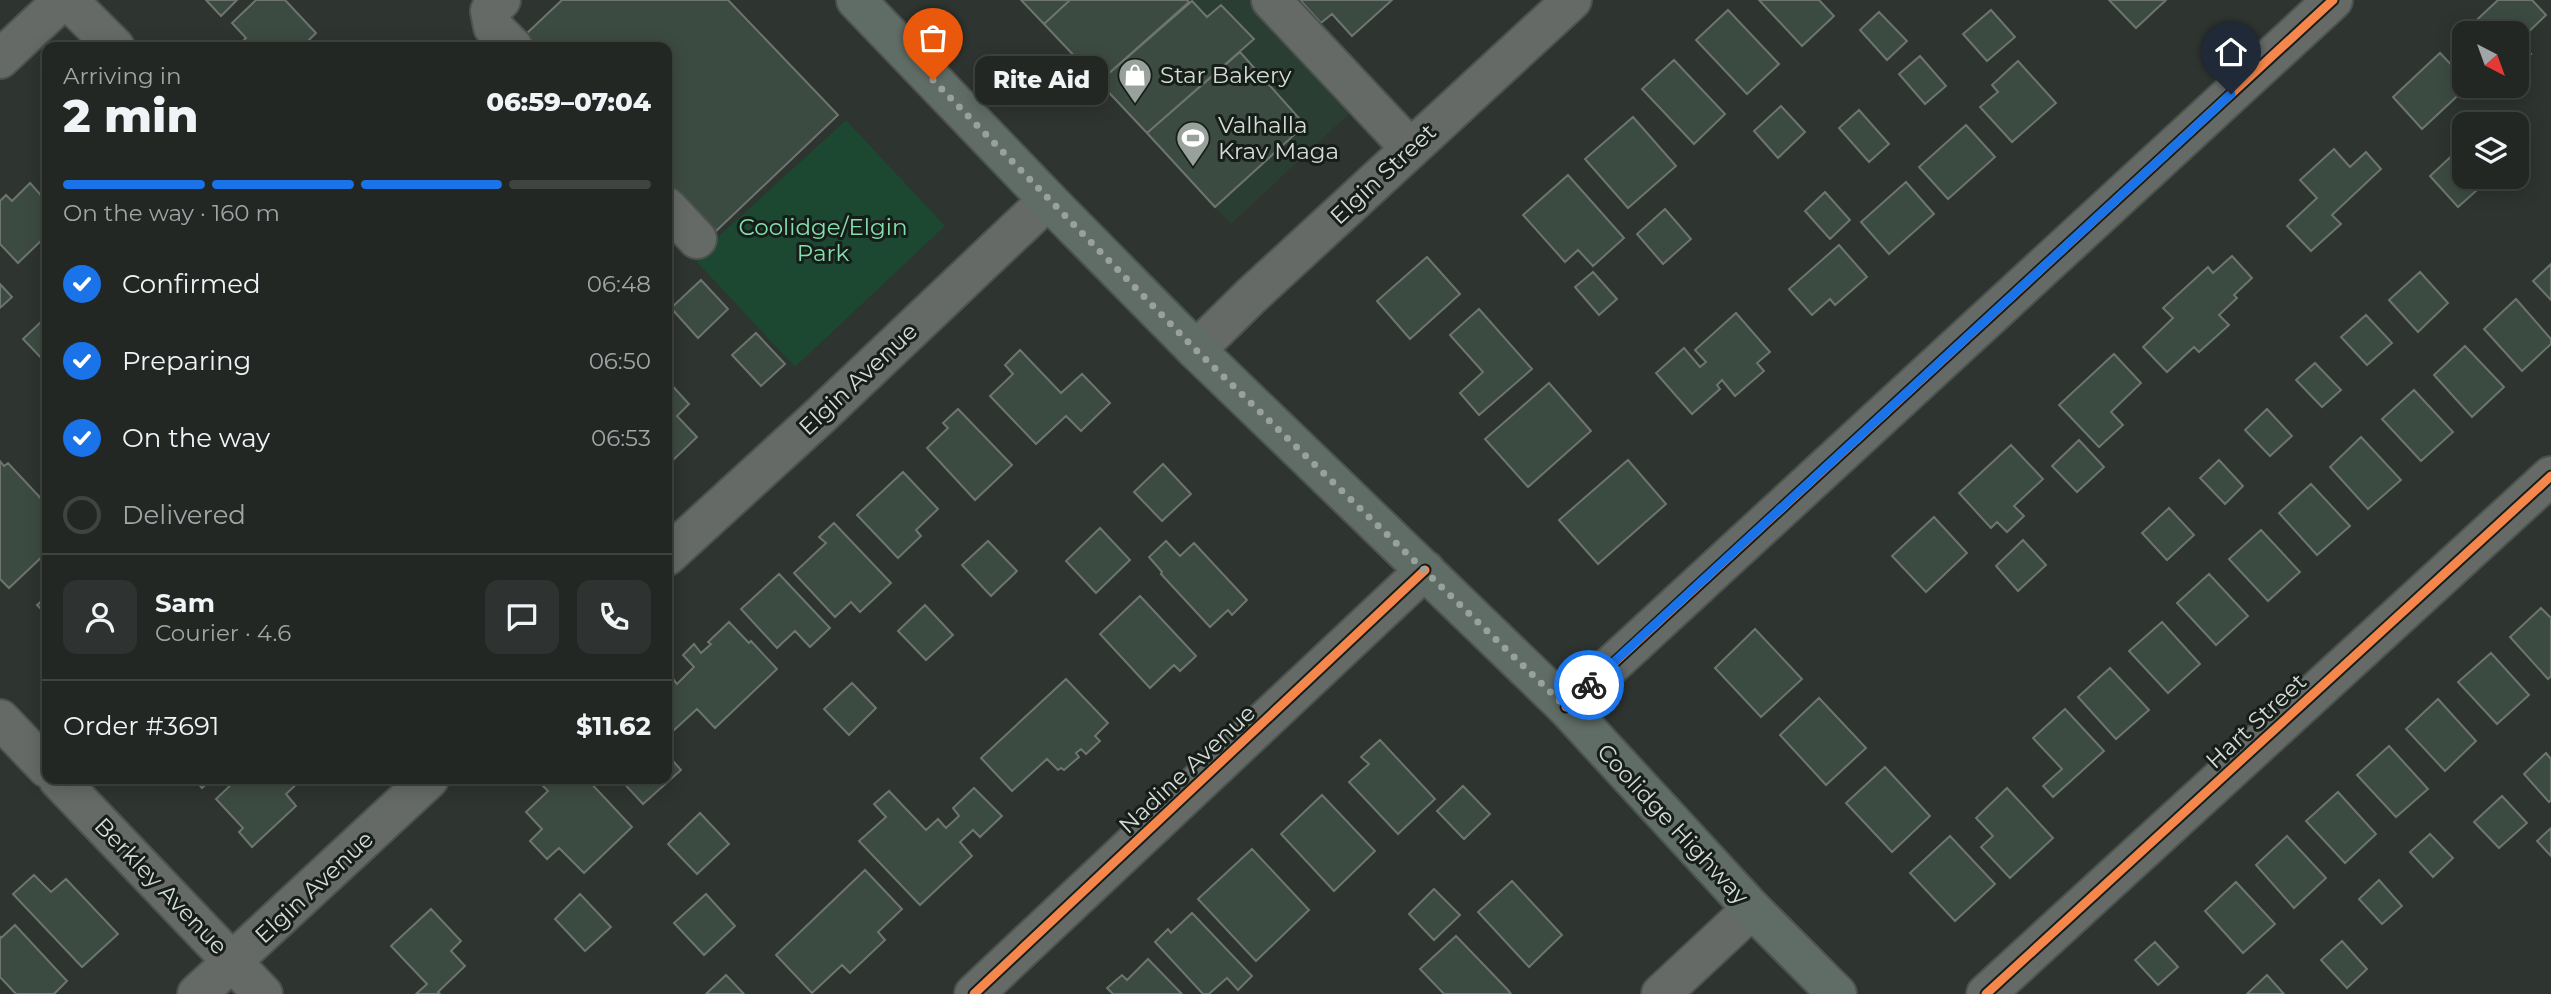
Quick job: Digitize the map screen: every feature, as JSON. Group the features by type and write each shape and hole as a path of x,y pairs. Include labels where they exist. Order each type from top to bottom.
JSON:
{"main road":[{"name":"Coolidge Highway","path":"856,0 1196,350 1566,707 1752,909 1838,994"}],"street":[{"path":"0,59 63,0"},
{"path":"68,0 110,42"},
{"path":"501,0 490,11 493,27 508,42"},
{"path":"1270,0 1410,148"},
{"name":"Elgin Street","path":"1196,350 1572,0"},
{"path":"1566,707 2333,0"},
{"name":"Elgin Avenue","path":"672,551 830,407 1048,200"},
{"path":"672,212 697,239"},
{"name":"Hart Street","path":"1986,994 2551,476"},
{"name":"Nadine Avenue","path":"974,994 1425,570"},
{"path":"0,719 42,763"},
{"name":"Berkley Avenue","path":"63,784 263,994"},
{"name":"Elgin Avenue","path":"197,994 424,784"},
{"path":"1661,994 1752,909"}],"shaded area":[{"path":"1021,0 1249,0 1353,110 1231,224"}],"green space":[{"name":"Coolidge/Elgin Park","path":"846,120 945,226 795,367 694,259"}],"building":[{"path":"206,0 237,0 221,16"},
{"path":"256,0 285,0 316,33 307,42 242,42 246,38 232,23"},
{"path":"562,0 728,0 838,115 715,232 672,187 672,42 533,42 525,35"},
{"path":"1021,0 1070,0 1044,24"},
{"path":"1070,0 1189,2 1099,82 1044,24"},
{"path":"1300,0 1392,0 1352,36 1332,14 1321,23"},
{"path":"1759,0 1819,0 1834,16 1802,46"},
{"path":"2109,0 2166,0 2136,28"},
{"path":"2498,0 2532,0 2546,15 2529,31 2529,21 2476,21"},
{"path":"1192,1 1207,17 1221,5 1254,39 1147,133 1099,82"},
{"path":"1728,10 1779,64 1747,94 1696,40"},
{"path":"1991,10 2015,37 1987,61 1963,34"},
{"path":"1879,12 1907,41 1887,60 1860,30"},
{"path":"1240,52 1305,125 1215,207 1147,133"},
{"path":"2440,53 2452,66 2452,98 2455,98 2422,129 2393,97"},
{"path":"1920,56 1946,86 1925,104 1899,74"},
{"path":"1674,60 1725,114 1694,144 1642,89"},
{"path":"2018,61 2056,103 2012,142 1980,107 1998,92 1992,85"},
{"path":"1781,106 1805,132 1778,158 1754,131"},
{"path":"1859,110 1889,144 1869,162 1839,128"},
{"path":"1633,117 1676,166 1628,208 1585,159"},
{"path":"1966,125 1995,157 1948,199 1919,167"},
{"path":"2334,149 2350,167 2366,152 2381,169 2332,215 2341,224 2311,251 2287,226 2317,198 2300,180"},
{"path":"2452,156 2452,189 2478,189 2458,207 2430,176"},
{"path":"1568,175 1624,238 1593,266 1578,250 1565,262 1523,215"},
{"path":"1906,182 1934,214 1889,254 1861,222"},
{"path":"30,183 42,196 42,240 18,263 0,244 0,201 6,195 12,201"},
{"path":"1825,192 1850,220 1830,239 1805,211"},
{"path":"1665,209 1691,239 1663,264 1637,234"},
{"path":"1839,245 1867,277 1835,305 1830,299 1812,315 1789,289"},
{"path":"2232,256 2252,278 2234,295 2237,298 2219,315 2229,325 2199,352 2194,347 2167,372 2143,347 2173,318 2163,308 2208,267 2213,273"},
{"path":"1427,257 1460,294 1410,339 1377,301"},
{"path":"2551,264 2551,300 2533,281"},
{"path":"1593,272 1617,299 1599,315 1575,287"},
{"path":"2420,272 2448,303 2418,332 2389,300"},
{"path":"701,280 728,309 698,338 672,307"},
{"path":"0,284 12,297 0,308"},
{"path":"2516,299 2551,339 2551,344 2522,371 2484,329"},
{"path":"1479,309 1532,369 1479,415 1460,393 1483,372 1450,335"},
{"path":"1736,313 1770,352 1757,363 1764,371 1735,396 1722,380 1717,385 1720,389 1692,414 1656,373 1684,348 1700,367 1706,362 1695,350"},
{"path":"2366,315 2392,343 2367,365 2341,337"},
{"path":"42,321 42,359 23,339"},
{"path":"756,333 785,364 761,386 732,355"},
{"path":"2465,346 2504,387 2472,417 2434,375"},
{"path":"1020,350 1061,393 1082,374 1110,403 1081,431 1066,416 1036,444 990,396 1013,374 1005,365"},
{"path":"2114,354 2141,383 2111,412 2123,425 2099,447 2059,405"},
{"path":"2315,363 2341,390 2322,407 2296,380"},
{"path":"1549,383 1591,431 1528,487 1485,439"},
{"path":"672,385 689,404 677,416 697,437 672,461"},
{"path":"2414,390 2453,432 2421,461 2382,419"},
{"path":"958,409 1012,465 975,500 927,448 948,428 943,423"},
{"path":"2267,409 2292,436 2270,456 2245,430"},
{"path":"2361,437 2401,480 2368,509 2330,467"},
{"path":"2079,440 2104,467 2077,492 2052,466"},
{"path":"2011,445 2043,479 2014,506 2024,516 2007,532 1997,522 1991,528 1959,493"},
{"path":"1628,460 1666,504 1598,564 1559,520"},
{"path":"2219,460 2243,486 2225,504 2200,478"},
{"path":"0,461 4,466 8,463 42,500 42,557 9,588 0,579"},
{"path":"1163,464 1191,494 1162,521 1134,492"},
{"path":"903,472 938,509 916,530 921,536 898,558 857,515"},
{"path":"2311,484 2350,526 2317,555 2279,513"},
{"path":"2169,508 2194,535 2167,560 2142,533"},
{"path":"1934,517 1967,553 1926,592 1892,556"},
{"path":"834,523 891,583 860,612 851,602 835,617 794,573 826,543 819,537"},
{"path":"1100,528 1130,560 1096,593 1066,561"},
{"path":"2261,530 2300,572 2268,601 2229,559"},
{"path":"2023,540 2046,565 2018,591 1996,566"},
{"path":"988,541 1017,571 991,596 962,565"},
{"path":"1166,541 1180,556 1194,543 1247,600 1232,615 1228,610 1210,627 1161,574 1149,557"},
{"path":"779,574 830,628 810,647 795,631 777,648 741,609"},
{"path":"2209,574 2248,616 2216,645 2177,603"},
{"path":"1140,596 1196,656 1180,671 1174,665 1150,688 1100,634"},
{"path":"925,605 953,635 926,660 898,631"},
{"path":"2541,608 2551,618 2551,676 2548,679 2510,637"},
{"path":"729,622 777,669 715,728 697,709 673,731 672,682 674,680 677,684 694,667 683,655 694,644 701,653 711,644 708,642"},
{"path":"2162,622 2200,664 2168,693 2129,651"},
{"path":"1755,629 1802,679 1761,717 1715,668"},
{"path":"2491,653 2529,695 2497,724 2458,682"},
{"path":"2110,668 2149,710 2116,739 2078,697"},
{"path":"1066,679 1108,723 1095,736 1100,741 1086,754 1081,749 1076,753 1079,757 1064,770 1058,770 1047,759 1012,791 981,758"},
{"path":"852,683 876,708 849,735 824,709"},
{"path":"1819,698 1866,748 1826,785 1780,735"},
{"path":"2438,699 2476,741 2445,771 2406,729"},
{"path":"2065,709 2104,751 2053,797 2043,786 2062,769 2033,738"},
{"path":"1380,740 1435,799 1398,834 1349,782 1369,764 1361,757"},
{"path":"2389,746 2428,789 2396,817 2357,775"},
{"path":"2546,753 2551,759 2549,802 2524,774"},
{"path":"672,760 681,770 672,778"},
{"path":"1885,767 1930,816 1892,852 1846,803"},
{"path":"232,784 297,784 286,794 296,806 252,847 239,832 243,828 216,799"},
{"path":"592,784 632,827 584,873 559,848 547,859 530,841 542,829 526,812 548,791 542,785"},
{"path":"625,784 665,784 643,804"},
{"path":"1463,786 1490,814 1464,839 1437,811"},
{"path":"974,788 1002,816 980,837 973,830 960,842 972,856 920,905 859,841 886,817 874,804 889,791 926,830 938,819 946,828 959,816 953,808"},
{"path":"2007,788 2053,838 2010,878 1981,847 1993,836 1976,818"},
{"path":"2338,792 2376,834 2345,863 2306,821"},
{"path":"1322,795 1375,851 1334,891 1281,834"},
{"path":"2502,796 2527,823 2499,848 2474,822"},
{"path":"700,813 729,844 697,874 668,844"},
{"path":"2551,828 2551,856 2537,841"},
{"path":"2430,834 2453,858 2433,877 2410,852"},
{"path":"1950,836 1995,884 1955,921 1910,873"},
{"path":"2287,836 2326,878 2294,908 2256,865"},
{"path":"1252,849 1309,910 1256,961 1198,899"},
{"path":"865,870 902,909 878,932 885,940 850,973 842,965 812,993 776,955"},
{"path":"34,875 51,892 66,879 118,934 82,967 13,894"},
{"path":"2379,880 2402,906 2382,924 2359,899"},
{"path":"1512,881 1562,935 1529,967 1478,912"},
{"path":"2236,882 2275,924 2243,953 2205,911"},
{"path":"1434,889 1460,915 1434,940 1409,914"},
{"path":"580,894 611,927 585,951 555,919"},
{"path":"706,894 735,926 704,955 674,923"},
{"path":"431,909 461,941 451,951 465,966 438,992 440,994 416,994 427,984 391,946"},
{"path":"1192,913 1252,976 1238,990 1227,978 1209,994 1203,994 1155,942 1168,929 1171,933"},
{"path":"15,925 67,981 54,994 16,994 0,977 0,936 1,938"},
{"path":"1456,936 1511,994 1444,994 1420,969"},
{"path":"2342,941 2367,969 2347,988 2321,960"},
{"path":"2155,942 2178,967 2158,985 2135,960"},
{"path":"1148,959 1182,994 1113,994 1107,988 1122,975 1127,980"},
{"path":"726,975 744,994 706,994"},
{"path":"2267,975 2284,994 2247,994"}],"cycle path":[{"path":"1566,707 2333,0"},
{"path":"1986,994 2551,476"},
{"path":"974,994 1425,570"}],"way so far":[{"path":"933,80 1196,350 1566,707 1589,685"}],"place":[{"name":"Rite Aid","path":"933,80"},
{"name":"Star Bakery","path":"1135,105"},
{"name":"Valhalla Krav Maga","path":"1193,168"}],"route":[{"path":"1589,685 2231,94"}]}
